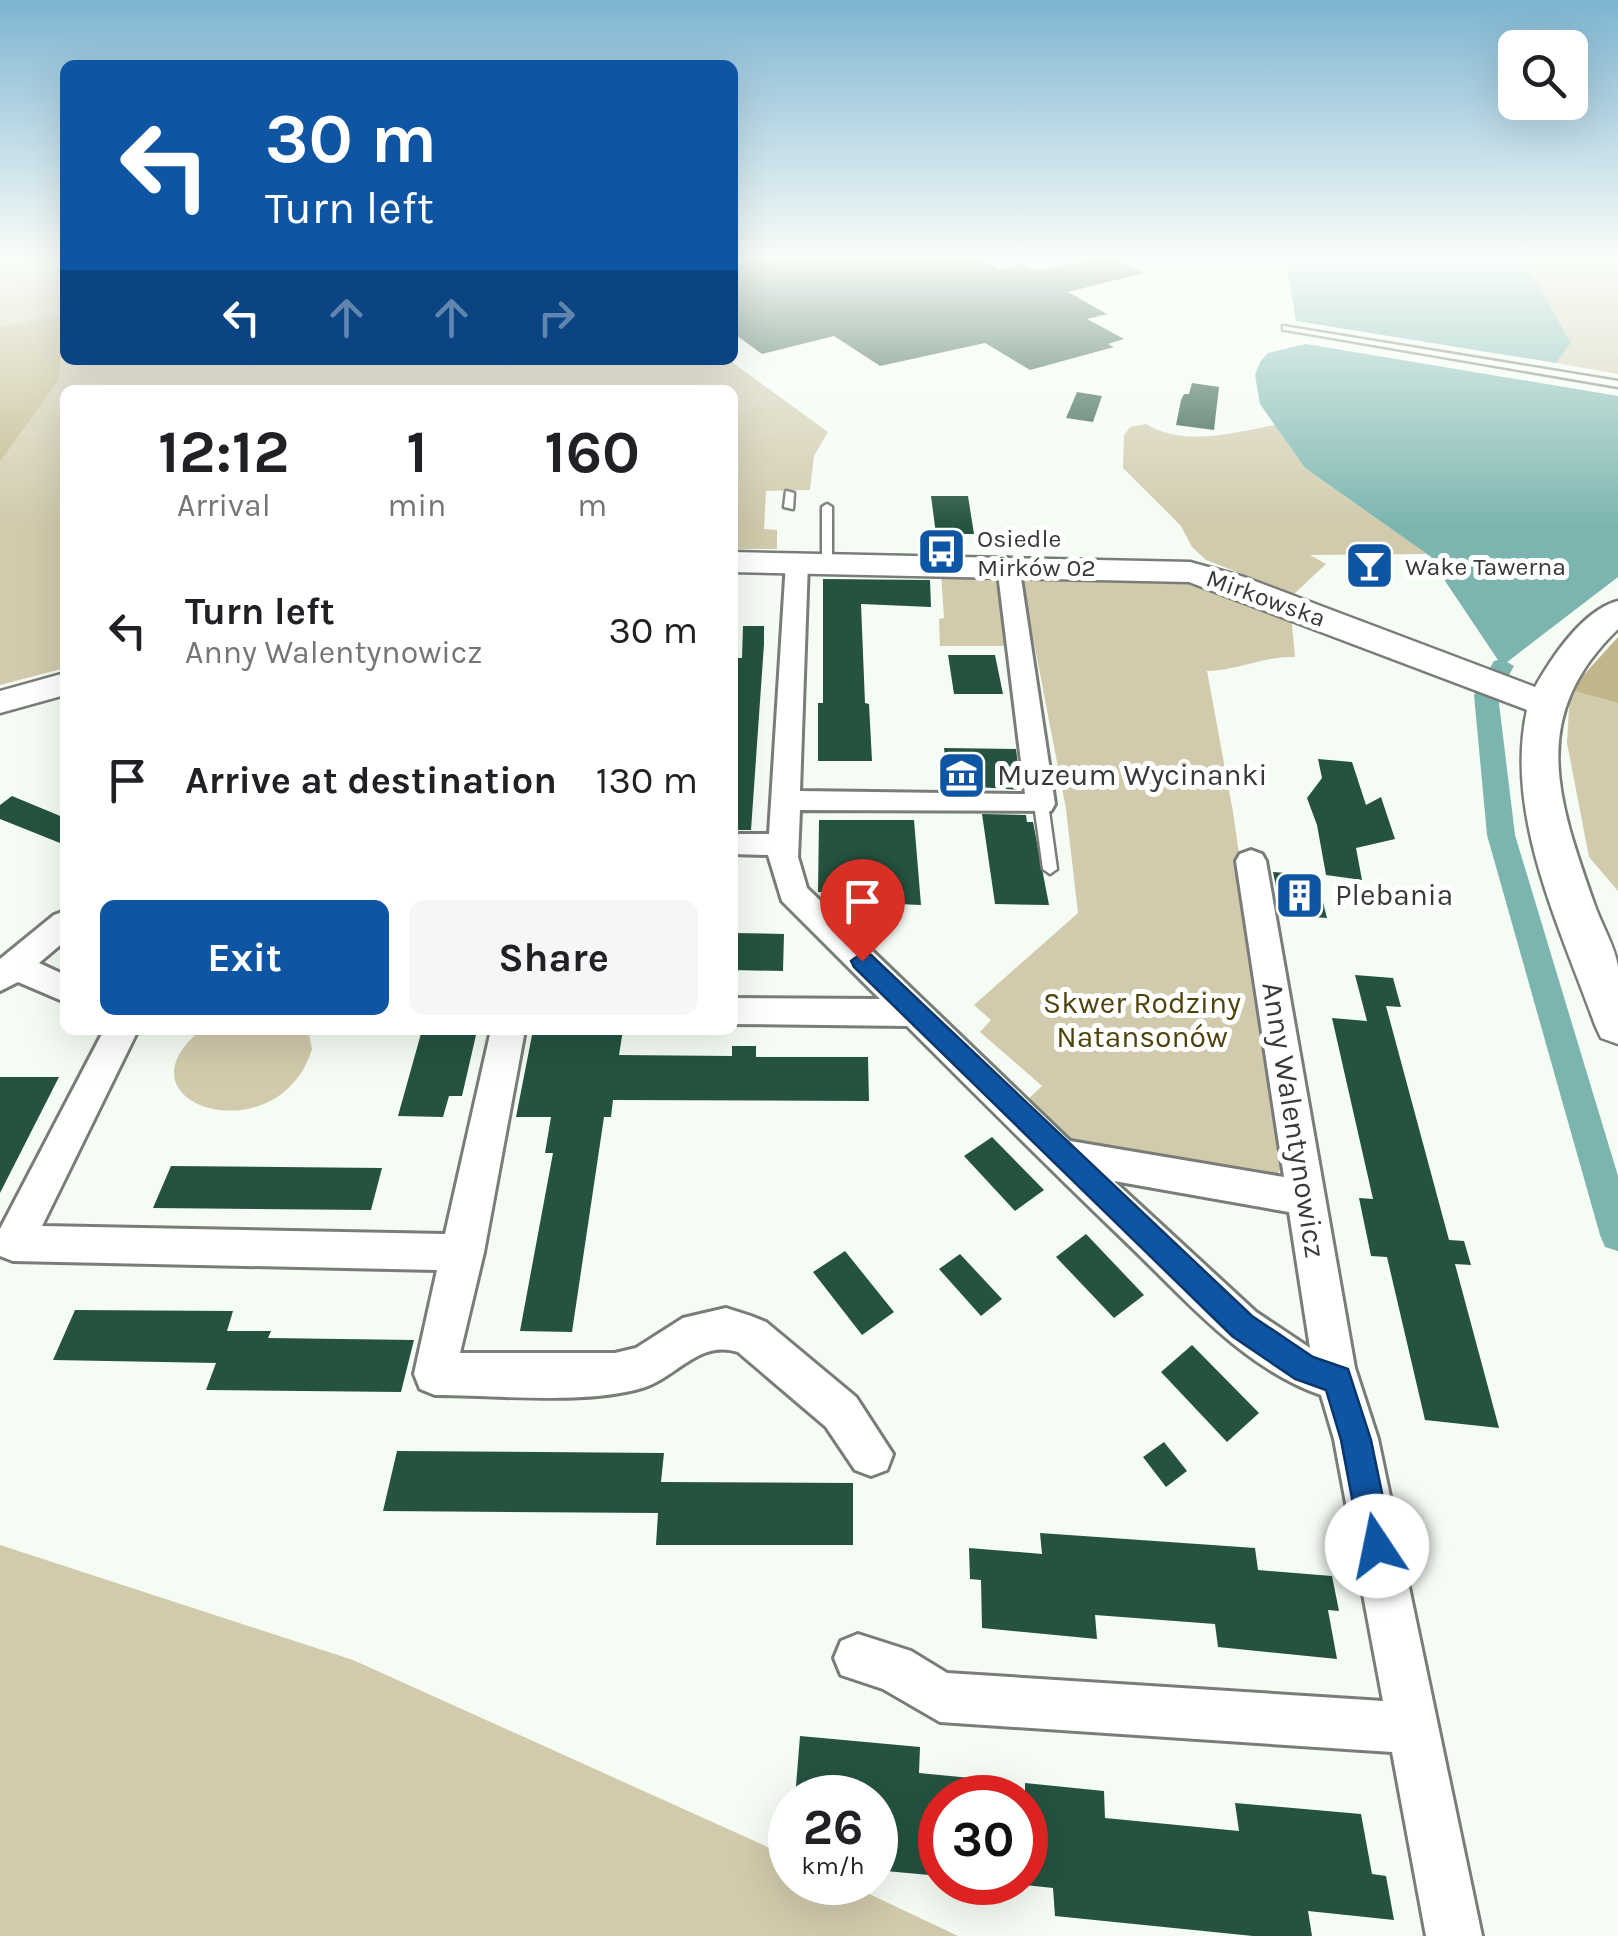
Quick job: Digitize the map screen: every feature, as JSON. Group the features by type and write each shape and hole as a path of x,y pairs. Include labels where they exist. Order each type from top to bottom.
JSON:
{"street":[{"name":"Mirkowska","path":"738,562 1160,568 1200,574 1546,704"},
{"path":"812,562 784,845 785,875 800,902 1242,1326 1305,1369 1338,1380"},
{"path":"787,800 1041,804 1008,565"},
{"path":"1618,611 1570,660 1546,704 1541,747 1551,834 1618,1025"},
{"path":"0,702 60,685"},
{"path":"738,844 784,845"},
{"name":"Anny Walentynowicz","path":"1251,861 1338,1380 1356,1440 1454,1936"},
{"path":"7,972 60,927"},
{"path":"7,972 60,988"},
{"path":"738,1010 917,1013"},
{"path":"118,1035 14,1243 464,1252"},
{"path":"507,1035 464,1252 435,1374 615,1374 646,1366 682,1338 726,1328 751,1336 841,1412 871,1454"},
{"path":"1059,1154 1306,1198"},
{"path":"858,1658 894,1668 940,1697 1412,1728"}],"lane":[{"path":"1395,346 1618,384"},
{"path":"788,507 789,494"},
{"path":"812,562 826,506"},
{"path":"1041,804 1050,869"}],"green space":[{"path":"1568,346 1618,346 1618,374 1556,363"},
{"path":"61,365 736,365 828,432 814,456 810,490 766,491 764,529 777,530 777,549 738,549 738,385 60,385 60,669 0,685 0,462 59,380"},
{"path":"1146,424 1192,437 1275,425 1305,468 1427,554 1310,555 1326,564 1294,594 1206,560 1192,547 1181,526 1123,468 1124,435 1130,427"},
{"path":"941,573 995,576 1009,646 940,646 939,619 944,618"},
{"name":"Skwer Rodziny Natansonów","path":"1021,575 1187,578 1291,615 1295,657 1207,671 1233,812 1284,1167 1267,1183 1073,1146 1025,1102 1042,1086 980,1032 991,1020 974,1005 1078,913 1066,809"},
{"path":"1570,690 1618,703 1618,891 1589,857 1567,743"},
{"path":"197,1035 309,1035 312,1049 294,1082 268,1102 238,1110 210,1108 187,1097 175,1080 178,1057"},
{"path":"0,1545 353,1660 768,1847 768,1905 892,1905 958,1936 0,1936"}],"shaded area":[{"path":"0,346 60,346 59,380 0,462"},
{"path":"1618,637 1618,703 1570,690"}],"water":[{"path":"1296,346 1320,346 1618,396 1618,577 1502,666 1427,554 1305,468 1260,404 1255,375 1268,353"},
{"path":"1453,346 1568,346 1556,363"}],"building":[{"path":"752,346 793,346 762,354"},
{"path":"850,346 970,346 880,366"},
{"path":"991,346 1114,347 1030,370"},
{"path":"1192,383 1219,387 1214,430 1176,425 1181,400 1189,394"},
{"path":"1077,392 1102,396 1093,422 1066,418"},
{"path":"931,496 968,496 974,534 936,534"},
{"path":"823,579 930,580 931,607 861,604 872,761 818,761 818,703 823,703"},
{"path":"743,626 764,626 751,830 738,830 738,658 742,658"},
{"path":"948,655 995,655 1003,694 954,694"},
{"path":"944,748 1016,749 1021,790 948,785"},
{"path":"1318,759 1352,762 1366,805 1381,797 1395,839 1356,848 1362,880 1326,875 1317,825 1307,798 1322,778"},
{"path":"12,796 60,816 60,843 0,819 0,805"},
{"path":"982,814 1026,815 1027,822 1033,822 1049,905 995,904"},
{"path":"819,820 914,820 921,905 898,904 897,893 818,892"},
{"name":"Plebania","path":"1273,872 1316,875 1327,918 1282,915"},
{"path":"738,933 784,934 783,971 738,970"},
{"path":"1355,975 1393,978 1401,1007 1386,1006 1449,1240 1464,1241 1471,1265 1455,1264 1499,1428 1425,1420 1387,1257 1371,1256 1359,1198 1373,1199 1332,1018 1367,1021"},
{"path":"421,1035 476,1035 462,1096 449,1096 443,1117 398,1116"},
{"path":"532,1035 622,1035 619,1055 732,1056 732,1046 756,1046 756,1057 868,1057 869,1101 613,1100 611,1117 604,1117 572,1332 520,1331 553,1153 545,1153 551,1117 516,1117"},
{"path":"0,1077 59,1077 0,1193"},
{"path":"992,1137 1044,1190 1015,1211 964,1156"},
{"path":"171,1166 382,1168 371,1210 153,1208"},
{"path":"1086,1234 1144,1295 1114,1318 1056,1257"},
{"path":"845,1251 894,1312 862,1335 813,1272"},
{"path":"960,1254 1002,1299 981,1316 939,1269"},
{"path":"75,1310 233,1311 227,1331 271,1331 268,1338 414,1340 401,1392 206,1390 216,1363 53,1360"},
{"path":"1192,1345 1259,1413 1227,1442 1161,1372"},
{"path":"1164,1442 1187,1471 1166,1487 1143,1457"},
{"path":"397,1451 664,1453 661,1482 853,1483 853,1545 656,1545 658,1513 383,1511"},
{"path":"1040,1533 1255,1548 1258,1570 1332,1576 1339,1611 1328,1610 1337,1659 1218,1647 1215,1624 1095,1615 1097,1639 982,1628 981,1580 970,1579 969,1548 1042,1554"},
{"path":"800,1736 920,1747 919,1773 940,1775 918,1775 918,1874 898,1872 898,1775 797,1775"},
{"path":"1048,1785 1104,1791 1105,1818 1239,1831 1235,1803 1361,1814 1372,1874 1386,1876 1394,1920 1308,1911 1312,1936 1253,1936 1055,1916 1053,1888 1048,1887"}],"waterway":[{"path":"1502,666 1486,695 1501,835 1618,1235"}],"place":[{"name":"Osiedle Mirków 02","path":"942,552"},
{"name":"Wake Tawerna","path":"1370,566"},
{"name":"Muzeum Wycinanki","path":"962,775"},
{"name":"Plebania","path":"1300,895"}],"route":[{"path":"862,961 1242,1326 1305,1369 1338,1380 1356,1440 1377,1546"}]}
